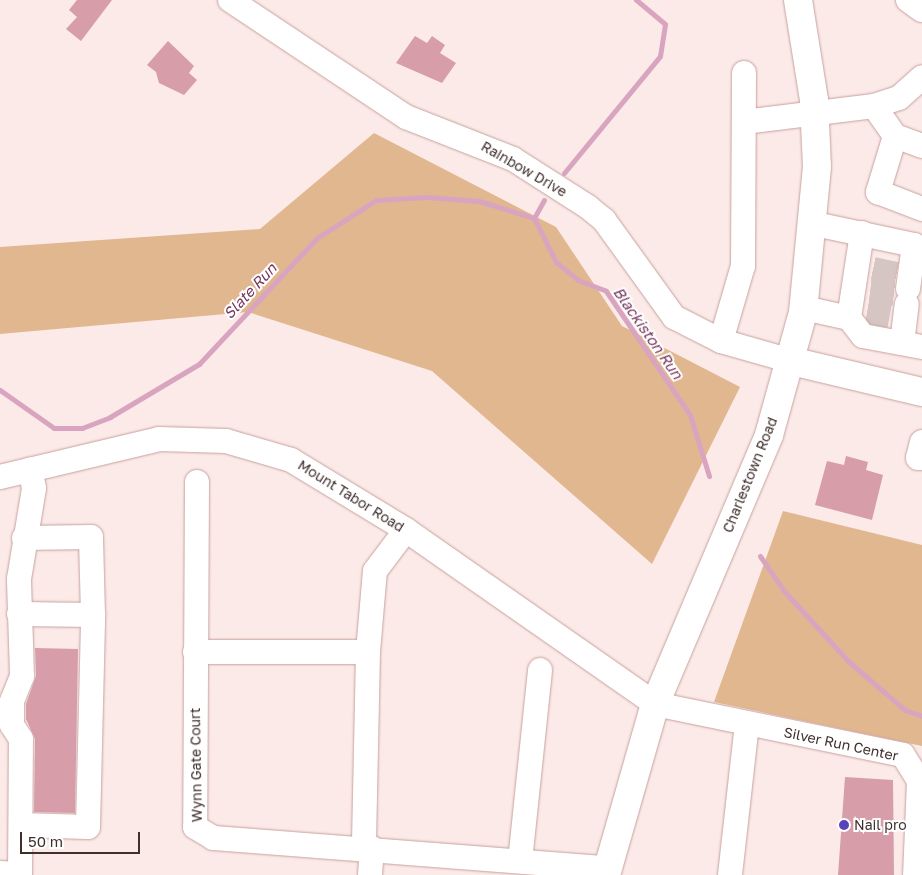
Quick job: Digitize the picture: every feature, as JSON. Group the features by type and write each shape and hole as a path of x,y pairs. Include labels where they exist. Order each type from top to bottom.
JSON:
{"main road":[{"name":"Charlestown Road","path":"607,872 655,704 754,473 791,361 804,308 815,224 814,114 798,0"},
{"path":"791,361 922,392"}],"street":[{"name":"Rainbow Drive","path":"230,0 406,117 476,141 550,181 604,220 674,318 721,341 791,361"},
{"path":"721,341 743,266 744,73"},
{"path":"744,122 874,106 918,88"},
{"path":"874,106 895,136 922,146"},
{"path":"895,136 878,192 922,209"},
{"path":"815,224 862,233 914,245 903,296 912,345 863,336 860,294 862,233"},
{"path":"804,308 860,294"},
{"name":"Mount Tabor Road","path":"0,477 159,439 226,441 285,458 322,475 406,530 655,704"},
{"path":"922,442 918,458 922,458"},
{"path":"0,873 20,874 21,739 12,725 12,701 22,676 19,614 9,578 24,538 34,488 30,469"},
{"name":"Wynn Gate Court","path":"197,482 195,828 213,838 368,848 520,861 607,872"},
{"path":"370,875 368,848 368,652 375,571 406,530"},
{"path":"21,825 88,827 93,615 91,537 24,538"},
{"path":"19,614 93,615"},
{"path":"195,652 368,652"},
{"path":"520,861 540,670"},
{"name":"Silver Run Center","path":"655,704 903,755 919,781 914,875"},
{"path":"730,875 747,724"}],"shaded area":[{"path":"374,133 556,227 622,326 740,387 652,564 432,371 248,312 0,334 0,247 260,229"},
{"path":"783,511 922,545 922,746 714,702"}],"building":[{"path":"77,0 112,0 81,41 66,29 77,17 69,10"},
{"path":"415,36 427,43 432,36 445,45 440,53 456,63 442,83 396,63"},
{"path":"168,41 194,66 189,73 197,80 184,95 159,83 156,72 147,65"},
{"path":"846,456 868,462 866,470 883,475 872,520 815,505 827,461 844,465"},
{"path":"35,648 78,649 75,813 34,812 35,739 26,719 26,704 36,676"},
{"path":"845,777 893,780 894,875 838,875"}],"waterway":[{"name":"Blackiston Run","path":"564,173 660,56 665,24 636,0"},
{"name":"Slate Run","path":"0,390 54,428 82,428 110,417 199,364 317,238 376,200 426,197 479,201 534,218"},
{"name":"Blackiston Run","path":"544,200 534,218 556,262 578,280 606,291 690,415 709,476"},
{"name":"Blackiston Run","path":"760,556 784,591 849,662 905,710 922,716"}],"tunnel":[{"path":"873,269 897,274"},
{"path":"870,291 908,296"},
{"path":"867,312 890,316"}],"place":[{"name":"Nail pro","path":"844,825"}]}
